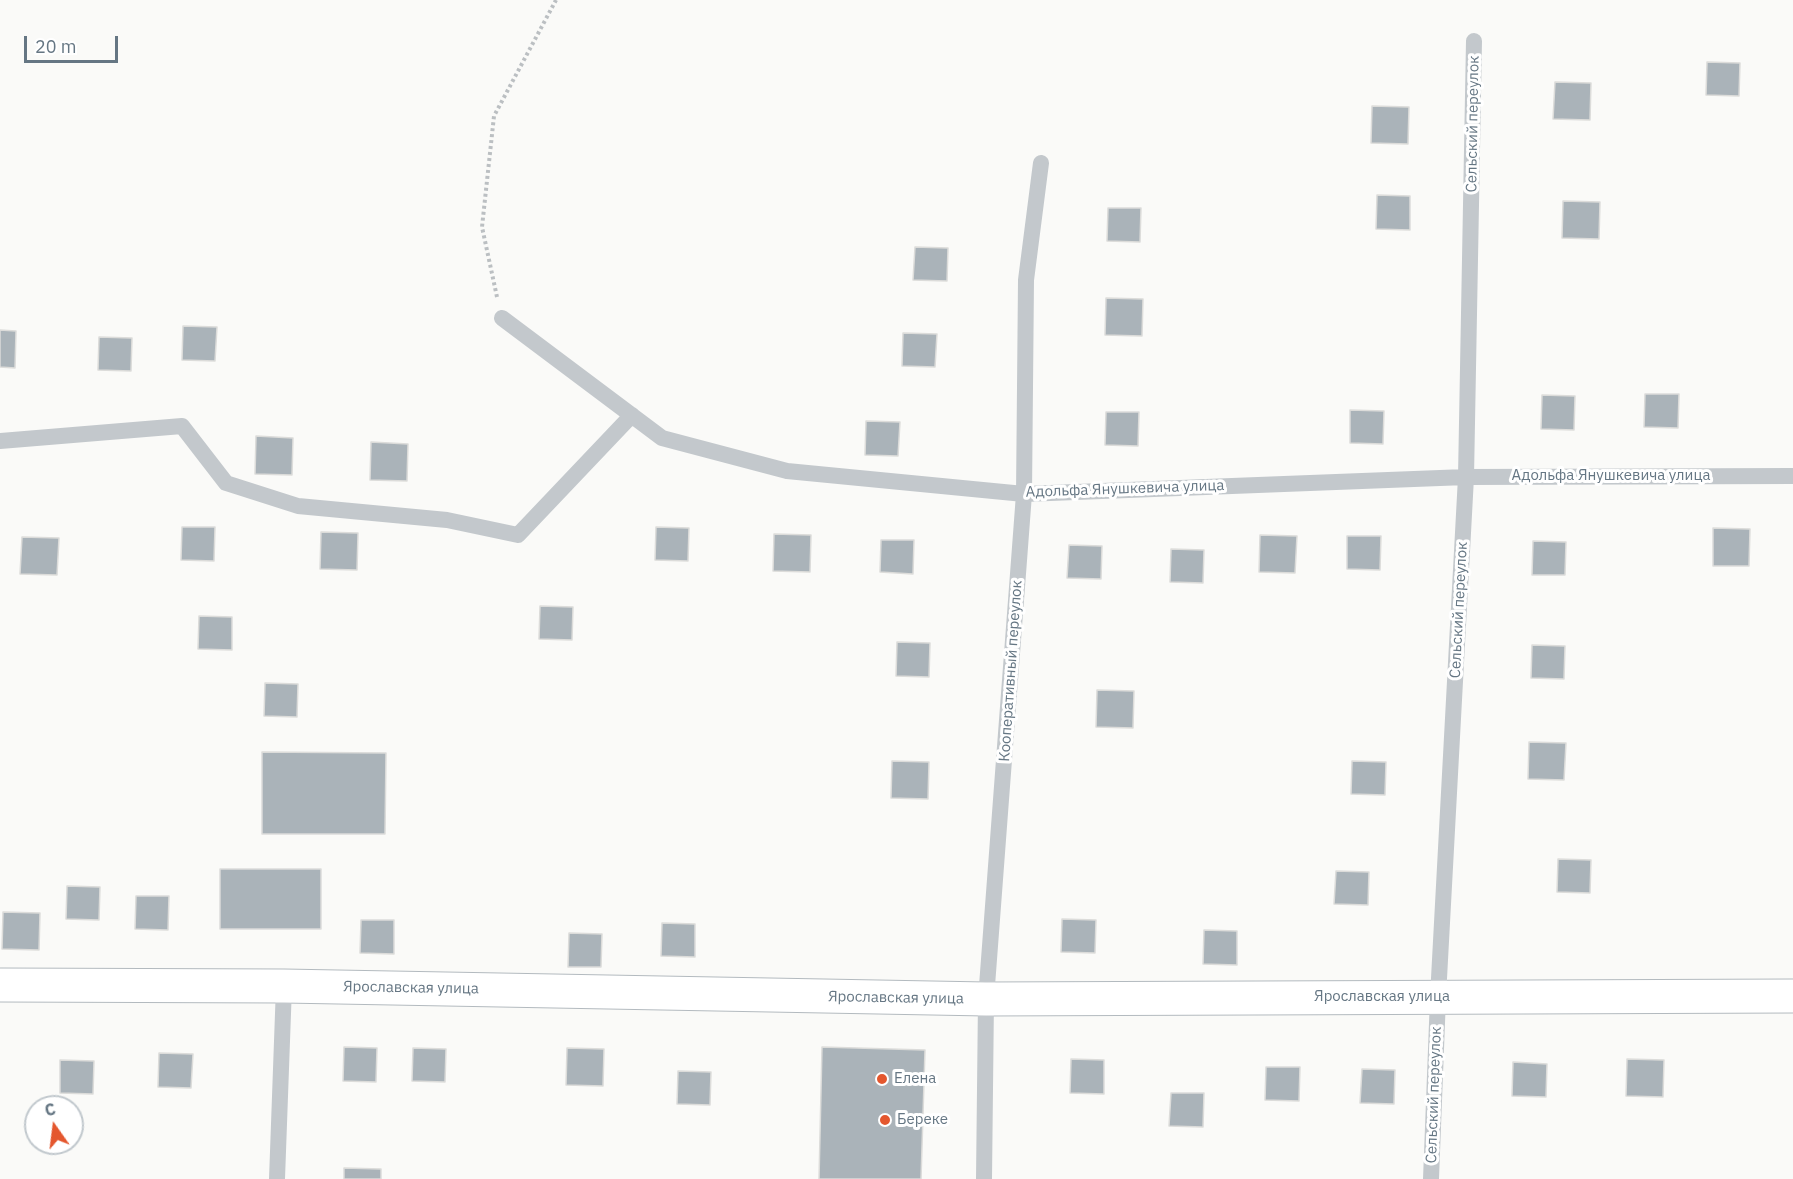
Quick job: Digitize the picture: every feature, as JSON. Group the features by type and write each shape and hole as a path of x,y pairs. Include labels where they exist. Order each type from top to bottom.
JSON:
{"main road":[{"name":"Ярославская улица","path":"0,985 284,986 986,999 1793,996"}],"lane":[{"name":"Сельский переулок","path":"1431,1179 1438,997 1466,477 1474,41"},
{"name":"Кооперативный переулок","path":"984,1179 986,999 1024,494 1026,280 1041,163"},
{"name":"Адольфа Янушкевича улица","path":"502,318 662,438 787,471 1024,494 1466,477 1793,476"},
{"path":"0,441 182,426 226,483 298,506 447,520 518,535 632,416"},
{"path":"277,1179 284,986"}],"path":[{"path":"502,318 483,227 494,116 556,0"}],"building":[{"path":"1707,62 1740,63 1739,96 1706,95"},
{"path":"1555,82 1591,83 1590,120 1553,119"},
{"path":"1372,106 1409,107 1408,144 1371,143"},
{"path":"1377,195 1410,196 1410,230 1376,229"},
{"path":"1563,201 1600,202 1599,239 1562,238"},
{"path":"1108,208 1141,208 1140,242 1107,241"},
{"path":"915,247 948,248 947,281 913,280"},
{"path":"1106,298 1143,299 1142,336 1105,335"},
{"path":"183,326 217,327 215,361 182,360"},
{"path":"0,330 16,331 15,368 0,367"},
{"path":"903,333 937,334 935,367 902,366"},
{"path":"99,337 132,338 131,371 98,370"},
{"path":"1645,394 1679,394 1678,428 1644,427"},
{"path":"1542,395 1575,396 1574,430 1541,429"},
{"path":"1350,410 1384,411 1383,444 1350,443"},
{"path":"1106,412 1139,412 1138,446 1105,445"},
{"path":"866,421 900,422 898,456 865,455"},
{"path":"256,436 293,438 292,475 255,474"},
{"path":"371,442 408,444 407,481 370,480"},
{"path":"182,527 215,527 214,561 181,560"},
{"path":"656,527 689,528 688,561 655,560"},
{"path":"1713,528 1750,529 1749,566 1713,566"},
{"path":"321,532 358,533 357,570 320,569"},
{"path":"774,534 811,535 810,572 773,571"},
{"path":"1260,535 1297,536 1295,573 1259,572"},
{"path":"1347,536 1381,536 1380,570 1347,569"},
{"path":"22,537 59,538 57,575 20,574"},
{"path":"881,540 914,540 913,574 880,572"},
{"path":"1533,541 1566,542 1565,575 1532,575"},
{"path":"1069,545 1102,546 1101,579 1067,578"},
{"path":"1171,549 1204,550 1203,583 1170,582"},
{"path":"540,606 573,607 572,640 539,639"},
{"path":"199,616 232,617 232,650 198,649"},
{"path":"897,642 930,643 929,677 896,676"},
{"path":"1532,645 1565,646 1564,679 1531,678"},
{"path":"265,683 298,684 297,717 264,716"},
{"path":"1097,690 1134,691 1133,728 1096,727"},
{"path":"1529,742 1566,743 1564,780 1528,779"},
{"path":"262,752 386,753 385,834 262,834"},
{"path":"892,761 929,762 928,799 891,798"},
{"path":"1352,761 1386,762 1385,795 1351,794"},
{"path":"1558,859 1591,860 1590,893 1557,892"},
{"path":"220,869 321,869 321,929 220,929"},
{"path":"1336,871 1369,872 1368,905 1334,904"},
{"path":"67,886 100,887 99,920 66,919"},
{"path":"136,896 169,896 168,930 135,929"},
{"path":"3,912 40,913 39,950 2,949"},
{"path":"1062,919 1096,920 1095,953 1061,952"},
{"path":"361,920 394,920 394,954 360,953"},
{"path":"662,923 695,924 695,957 661,956"},
{"path":"1204,930 1237,931 1237,965 1203,964"},
{"path":"569,933 602,934 601,967 568,967"},
{"path":"344,1047 377,1048 376,1082 343,1081"},
{"path":"822,1047 925,1050 921,1179 819,1179"},
{"path":"413,1048 446,1049 445,1082 412,1081"},
{"path":"567,1048 604,1049 603,1086 566,1085"},
{"path":"159,1053 193,1054 191,1088 158,1087"},
{"path":"1071,1059 1104,1060 1104,1094 1070,1093"},
{"path":"1627,1059 1664,1060 1663,1097 1626,1096"},
{"path":"60,1060 94,1061 93,1094 60,1093"},
{"path":"1513,1062 1547,1064 1546,1097 1512,1096"},
{"path":"1266,1067 1300,1067 1299,1101 1265,1100"},
{"path":"1362,1069 1395,1070 1394,1104 1360,1103"},
{"path":"678,1071 711,1072 710,1105 677,1104"},
{"path":"1171,1093 1204,1093 1203,1127 1169,1126"},
{"path":"344,1168 381,1169 381,1179 344,1179"}],"place":[{"name":"Елена","path":"882,1079"},
{"name":"Береке","path":"885,1120"}]}
